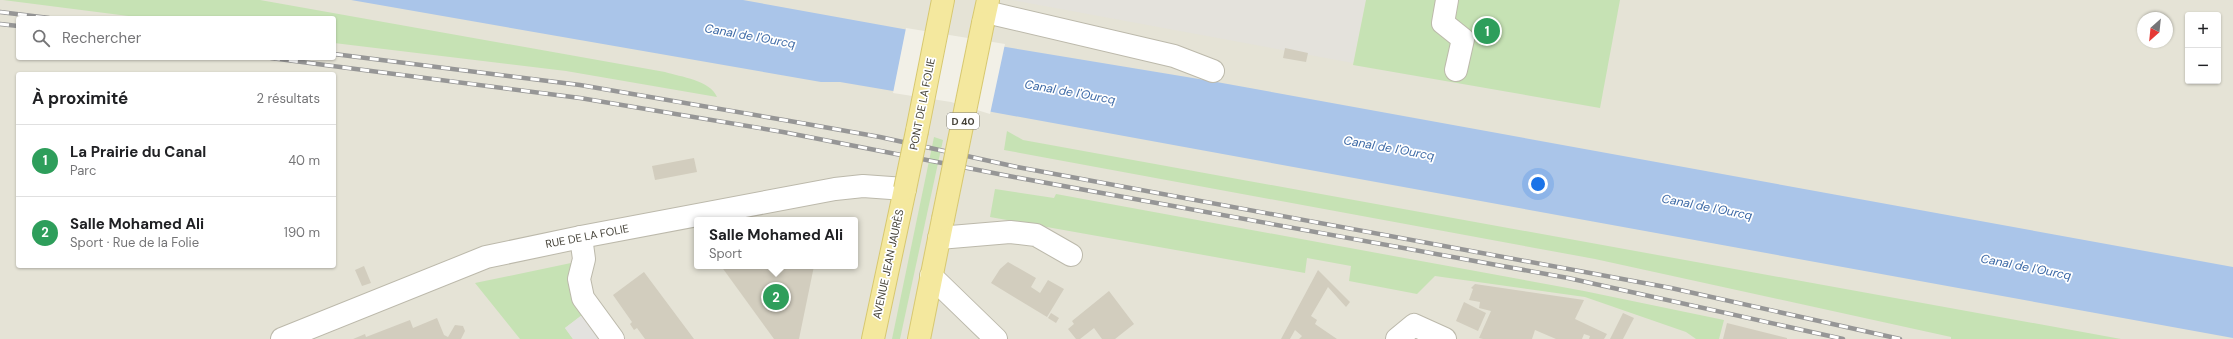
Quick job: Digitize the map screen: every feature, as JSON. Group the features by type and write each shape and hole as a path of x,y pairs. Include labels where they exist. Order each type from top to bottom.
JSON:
{"main road":[{"name":"PONT DE LA FOLIE","path":"905,189 941,9"},
{"name":"D 40","path":"919,339 986,12"},
{"name":"AVENUE JEAN JAURÈS","path":"872,339 905,189"}],"street":[{"path":"1447,0 1443,23 1463,39 1456,70"},
{"path":"986,12 1174,56 1213,71"},
{"name":"RUE DE LA FOLIE","path":"282,339 467,263 486,257 581,237 834,189 863,186 905,189"},
{"path":"941,228 1036,235 1072,254"},
{"path":"581,237 584,259 578,279 583,298 613,339"},
{"path":"932,276 996,339"},
{"path":"1397,339 1414,325 1445,339"}],"shaded area":[{"path":"0,0 2233,0 2233,339 0,339"},
{"path":"1012,0 1366,0 1353,63"},
{"path":"598,303 626,339 573,339 565,328"}],"green space":[{"path":"3,0 260,0 665,72 702,83 713,91 717,97 566,71 336,43 336,16 128,16"},
{"path":"1366,0 1620,0 1600,108 1353,65"},
{"path":"1007,131 1023,140 2121,339 1951,339 1951,337 1595,259 1004,150"},
{"path":"934,137 943,140 900,339 892,339"},
{"path":"995,189 1054,198 1056,194 1584,291 1724,320 1719,339 1696,339 1686,332 1585,297 1435,276 1417,294 1349,281 1351,266 1307,258 1305,273 990,217"},
{"path":"571,263 570,290 582,315 565,328 573,339 520,339 475,283"}],"water":[{"name":"Canal de l'Ourcq","path":"351,0 743,0 964,40 1211,81 2233,267 2233,338 992,112 952,101 840,82 821,82"}],"pier":[{"path":"906,28 1005,44 990,114 951,102 893,93"}],"building":[{"path":"1285,48 1308,53 1306,62 1283,58"},
{"path":"694,158 697,172 655,180 652,166"},
{"path":"1008,262 1036,278 1031,287 1040,293 1048,280 1064,289 1047,317 991,283 1000,269"},
{"path":"364,266 371,283 362,286 355,270"},
{"path":"723,269 813,269 799,339 774,339"},
{"path":"1318,270 1350,302 1346,307 1328,287 1311,316 1317,320 1315,324 1337,339 1299,339 1302,336 1295,330 1290,339 1281,339"},
{"path":"644,272 694,339 645,339 637,328 634,330 630,324 632,322 613,295"},
{"path":"1475,284 1584,300 1575,319 1607,334 1604,339 1589,339 1590,336 1584,334 1582,339 1556,339 1535,330 1532,339 1479,338 1491,311 1479,308 1480,302 1469,300 1473,289 1471,288"},
{"path":"1109,291 1134,324 1115,339 1102,339 1094,328 1080,339 1076,339 1068,329 1074,324 1072,321"},
{"path":"1464,302 1486,313 1478,331 1456,321"},
{"path":"1051,313 1059,318 1056,323 1048,318"},
{"path":"1623,313 1634,318 1623,339 1610,339"},
{"path":"437,318 444,335 448,337 455,325 463,326 465,331 461,339 353,339 365,334 366,337 410,320 413,328"},
{"path":"1727,323 1787,338 1787,339 1723,339"}],"railway":[{"path":"0,12 33,16"},
{"path":"0,24 16,26"},
{"path":"336,54 580,85 880,137 1017,167 1671,288 1900,339"},
{"path":"286,60 580,98 783,132 1014,177 1568,278 1843,339"}],"place":[{"name":"La Prairie du Canal","path":"1487,31"},
{"name":"Salle Mohamed Ali","path":"776,297"}]}
